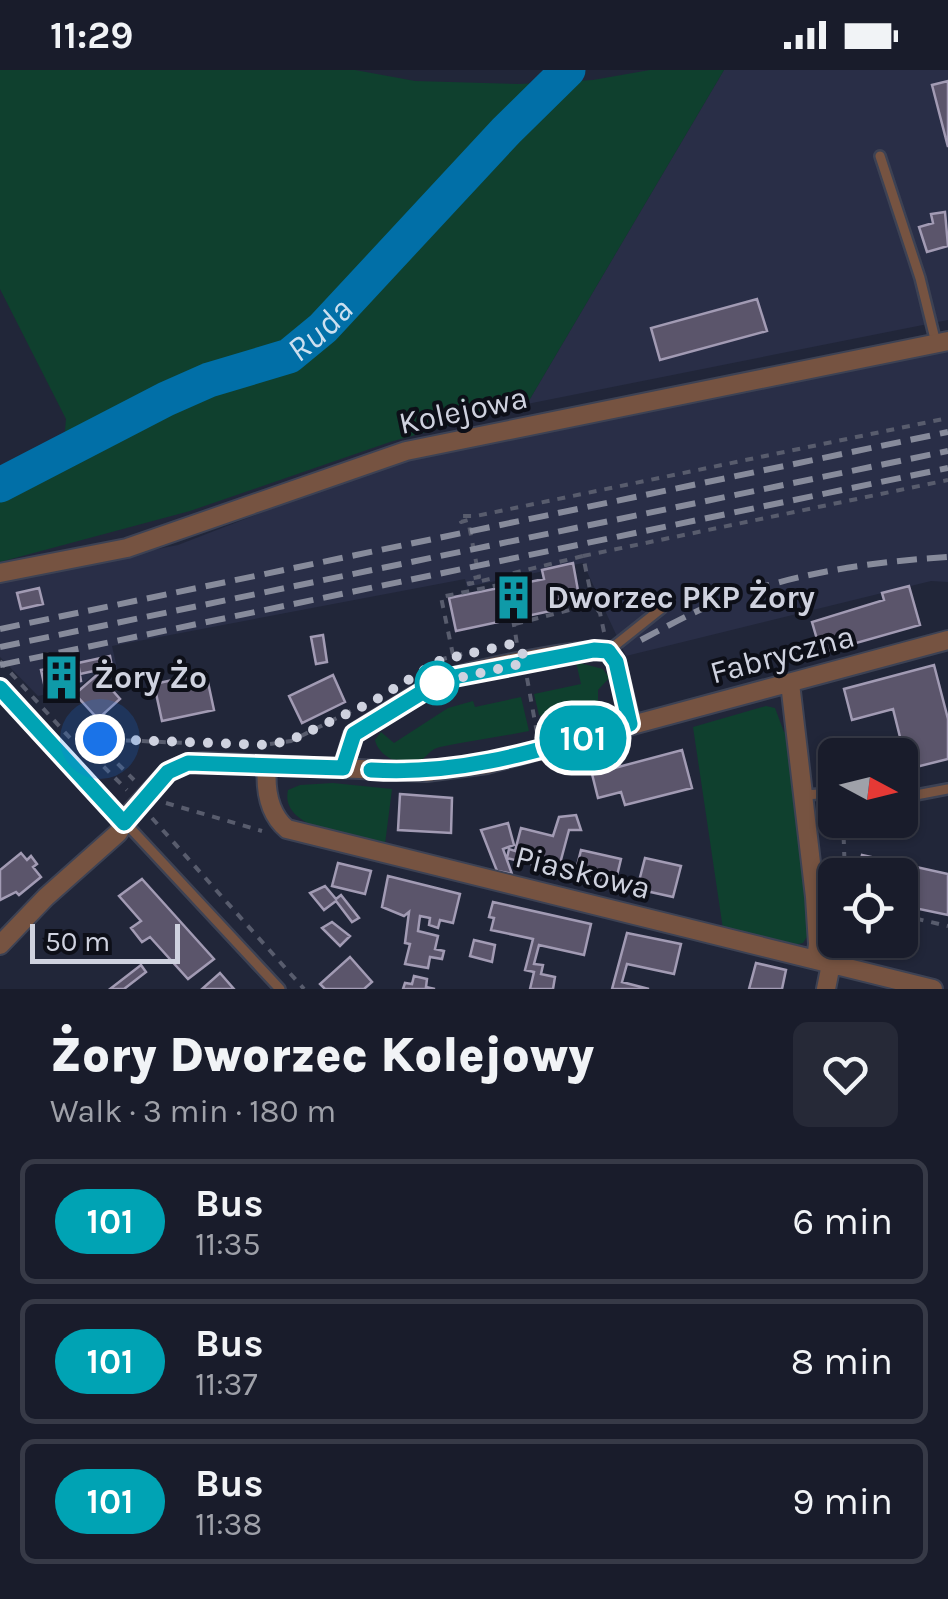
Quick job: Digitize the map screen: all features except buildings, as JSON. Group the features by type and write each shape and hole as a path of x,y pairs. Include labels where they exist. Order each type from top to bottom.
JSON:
{"street":[{"name":"Kolejowa","path":"0,573 127,548 406,451 942,342"},
{"name":"Fabryczna","path":"0,945 46,897 118,833 176,766 204,762 420,772 487,764 948,640"},
{"path":"343,768 354,734 434,685 517,651 608,651 616,662 630,724"},
{"path":"790,683 826,989"},
{"name":"Piaskowa","path":"267,765 266,782 274,818 287,828 934,989"}],"lane":[{"path":"880,156 942,342"},
{"path":"608,651 662,608"},
{"path":"0,688 280,989"},
{"path":"918,795 948,789"},
{"path":"804,795 818,795"}],"path":[{"path":"948,418 476,516 460,516 460,522 468,520 480,577 468,579 469,584 511,571 948,480"},
{"path":"582,556 592,604 600,614 608,651"},
{"path":"453,656 440,597 514,583 511,571"},
{"path":"537,732 514,622 592,604"},
{"path":"427,668 453,656 483,649"},
{"path":"0,661 65,734 76,741 190,744"},
{"path":"268,745 291,740 360,707"},
{"path":"523,736 552,728"},
{"path":"86,741 90,752 121,787 127,790 137,782 95,741"},
{"path":"154,812 152,818 159,829 304,989"},
{"path":"918,920 948,926"}],"shaded area":[{"path":"724,70 948,70 948,320 527,404"},
{"path":"948,347 948,582 931,581 626,656 583,563 467,587 465,579 112,646 117,668 94,674 78,688 38,696 0,657 0,580 178,545 408,456"}],"green space":[{"path":"0,70 355,70 415,81 519,84 593,80 650,70 724,70 527,404 390,442 190,511 0,562 0,496 62,467 66,419 0,289"},
{"path":"576,662 603,669 609,678 598,690 598,709 561,720 559,714 546,718 539,715 534,694 581,684"},
{"path":"521,697 529,731 440,747 421,760 407,763 381,752 375,740 381,732 394,743 448,708 473,701 475,707"},
{"path":"766,706 775,708 784,732 789,732 810,932 803,943 793,945 723,929 693,727"},
{"path":"333,783 392,789 385,844 307,823 288,804 288,790 300,785"}],"waterway":[{"name":"Ruda","path":"0,485 166,399 209,380 289,356 323,328 568,70"}],"railway":[{"path":"0,629 948,432"},
{"path":"0,647 948,451"},
{"path":"0,665 948,468"},
{"path":"641,640 711,605 769,585 857,566 948,557"}],"bus line":[{"name":"101","path":"0,688 124,823 176,766 204,762 343,768 354,734 454,677 594,650 608,651 616,662 630,724 487,764 426,772 371,770"}],"place":[{"name":"Dworzec PKP Żory","path":"514,597"},
{"name":"Żory Żo","path":"61,677"}],"route":[{"path":"100,739 268,745 291,740 372,702 441,660 511,644 522,650 524,663 437,683"}]}
